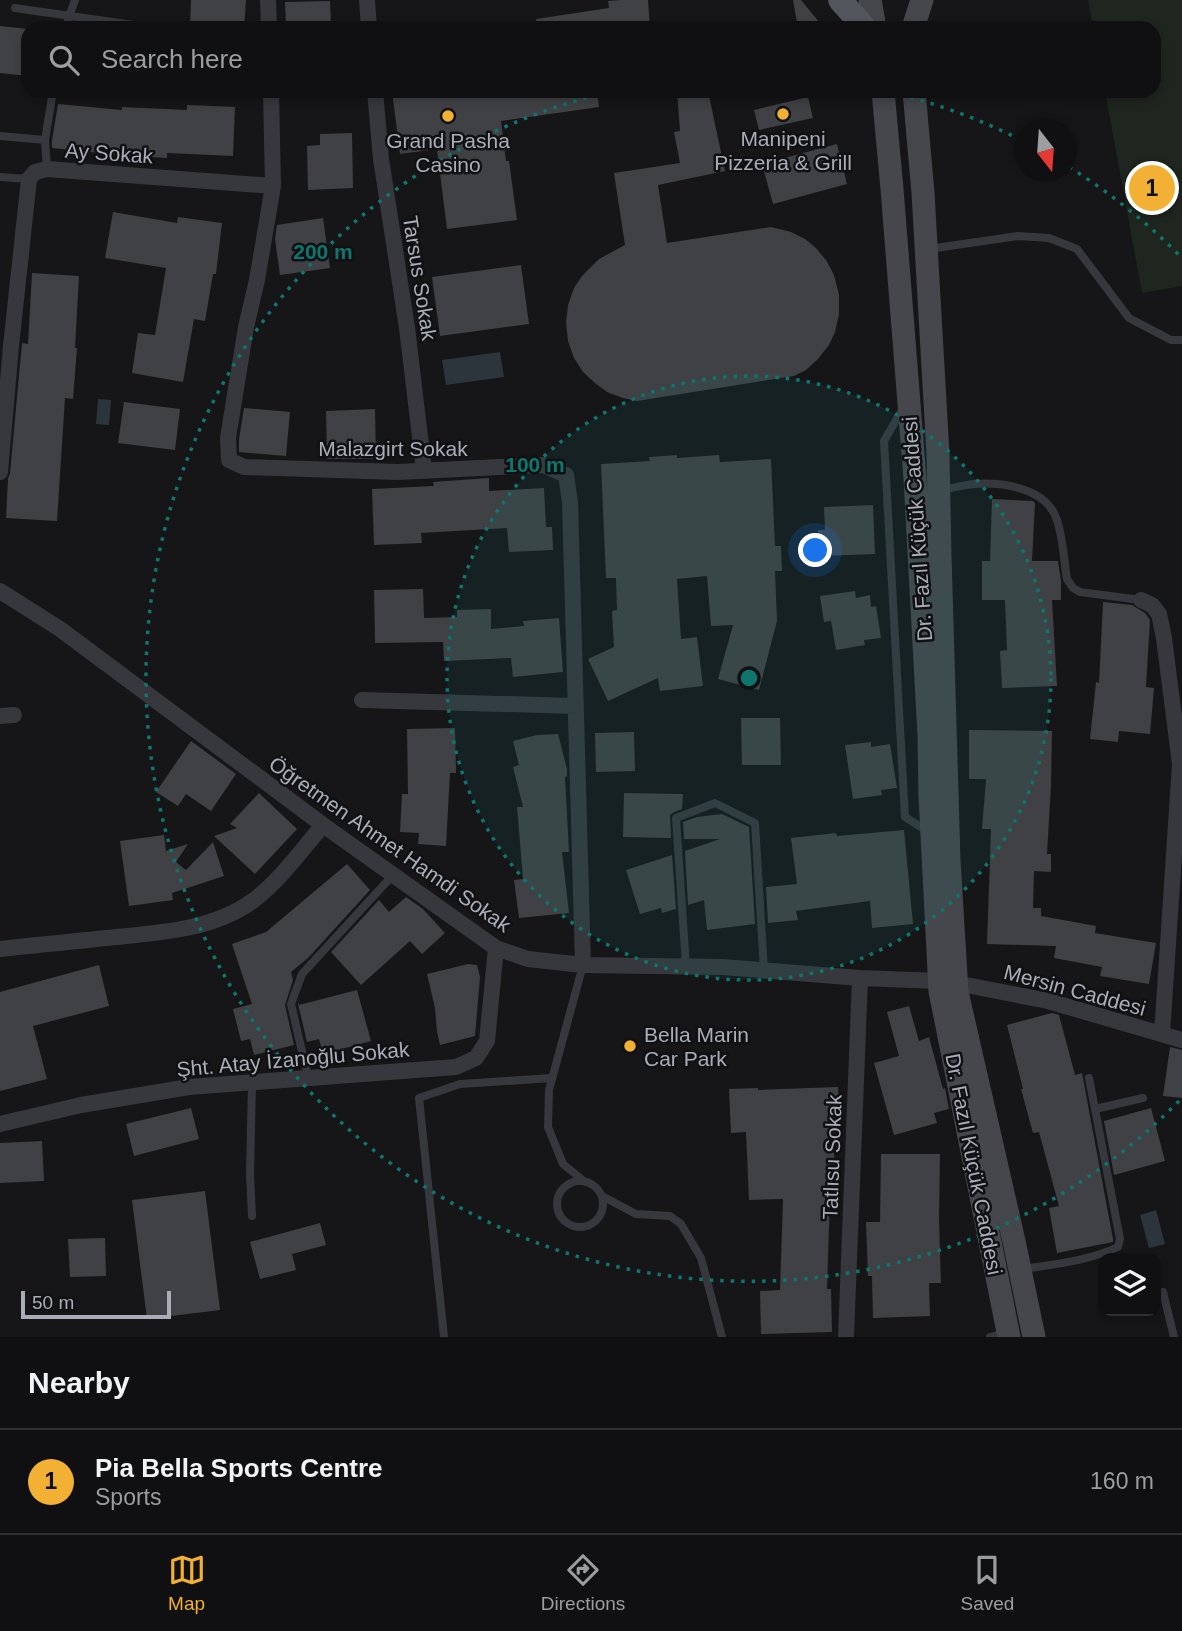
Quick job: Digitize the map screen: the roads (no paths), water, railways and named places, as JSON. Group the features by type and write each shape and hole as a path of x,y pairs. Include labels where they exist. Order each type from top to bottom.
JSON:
{"main road":[{"path":"840,0 859,21"}],"street":[{"path":"268,0 269,21"},
{"path":"367,0 368,21"},
{"path":"870,0 874,21"},
{"path":"904,0 908,21"},
{"path":"913,21 922,0"},
{"name":"Malazgirt Sokak","path":"271,98 273,186 228,438 229,460 244,467 398,472 543,465 566,475 570,502 583,965"},
{"name":"Tarsus Sokak","path":"376,98 380,159 407,328 425,470"},
{"name":"Dr. Fazıl Küçük Caddesi","path":"884,98 915,480 929,722 932,830 944,981 1003,1336"},
{"path":"915,98 933,352 939,491 949,860 944,981 957,992 1034,1337"},
{"name":"Ay Sokak","path":"29,180 35,172 47,169 273,186"},
{"path":"0,472 5,346 29,180"},
{"name":"Öğretmen Ahmet Hamdi Sokak","path":"0,591 60,629 392,876 496,948 528,959 583,965 722,967 860,978 944,981"},
{"path":"1141,600 1152,605 1159,614 1180,764 1162,1034"},
{"path":"362,700 576,706"},
{"path":"0,949 164,932 232,914 284,873 323,825"},
{"name":"Şht. Atay İzanoğlu Sokak","path":"0,1124 81,1105 189,1087 456,1067 476,1058 487,1041 496,948"},
{"name":"Tatlısu Sokak","path":"846,1337 860,978"},
{"name":"Mersin Caddesi","path":"944,981 1048,1001 1182,1041"}],"lane":[{"path":"68,21 75,0"},
{"path":"15,8 104,21"},
{"path":"47,169 45,140 52,98"},
{"path":"0,136 45,140"},
{"path":"0,177 29,180"},
{"path":"926,250 1018,236 1049,238 1077,249 1129,318 1171,340 1182,340"},
{"path":"939,491 974,484 1005,485 1029,492 1046,502 1058,521 1067,579 1073,588 1085,593 1141,600"},
{"path":"686,966 676,818 715,803 755,823 764,970"},
{"path":"308,1077 291,1003 302,974 392,876"},
{"path":"583,965 549,1090 548,1127 563,1164 584,1182"},
{"path":"444,1337 419,1098 460,1084 552,1078"},
{"path":"1020,1270 1083,1259 1118,1247 1120,1239 1089,1078"},
{"path":"251,1216 252,1083"},
{"path":"1095,1109 1143,1098"},
{"path":"577,1181 592,1184 602,1196 602,1211 598,1218 593,1223 579,1227 565,1222 558,1208 559,1194 570,1183 577,1181"},
{"path":"602,1196 636,1214 670,1216 681,1224 701,1258 722,1337"},
{"path":"1163,1292 1174,1337"}],"place":[{"name":"Manipeni Pizzeria & Grill","path":"783,114"},
{"name":"Grand Pasha Casino","path":"448,116"},
{"name":"Pia Bella Sports Centre","path":"1152,188"},
{"name":"Bella Marin Car Park","path":"630,1046"}]}
